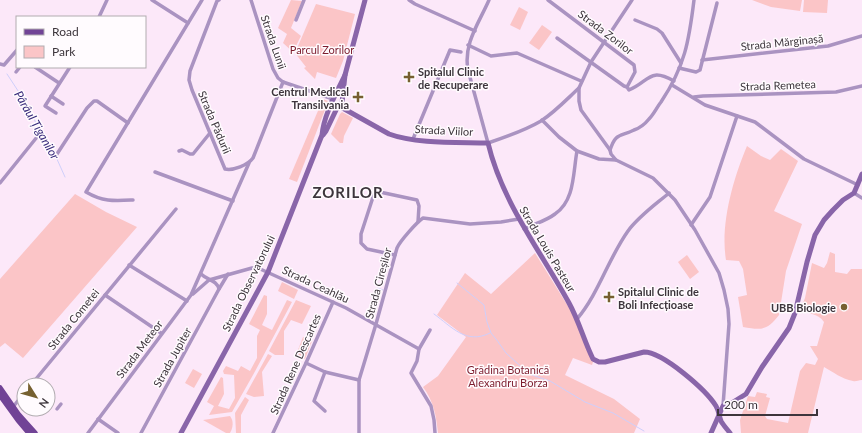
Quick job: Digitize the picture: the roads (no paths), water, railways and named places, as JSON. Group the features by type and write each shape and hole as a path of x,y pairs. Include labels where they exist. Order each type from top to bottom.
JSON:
{"main road":[{"path":"0,388 34,433"},
{"path":"0,395 29,433"}],"street":[{"path":"99,16 107,0"},
{"path":"152,0 188,23"},
{"path":"133,200 101,200 86,192 202,0"},
{"name":"Strada Pădurii","path":"218,0 193,62 189,77 192,90 225,169 229,170 249,163"},
{"name":"Strada Lunii","path":"251,0 273,70 278,78 283,82 333,99"},
{"path":"296,20 304,0"},
{"name":"Strada Observatorului","path":"322,135 341,106 345,75 365,0"},
{"path":"409,0 421,7 475,31"},
{"name":"Strada Louis Pasteur","path":"489,0 468,45 467,58 468,70 488,143 510,203 568,302 595,360 605,362 644,352 652,353 670,363 713,402 718,409 718,419"},
{"name":"Strada Zorilor","path":"548,0 635,66 635,72 629,88"},
{"path":"616,160 582,110 579,101 579,88 591,62 632,0"},
{"path":"610,150 618,136 633,131 650,118 673,83 688,43 694,0"},
{"path":"679,68 700,70 717,3"},
{"path":"635,20 657,29 662,33 681,63"},
{"name":"Strada Mărginașă","path":"702,60 828,46 862,36"},
{"path":"557,38 624,86 629,88 654,75 662,75 705,105 758,124 804,159 858,185"},
{"path":"468,45 491,56 517,54 581,81"},
{"path":"413,139 450,50 461,52"},
{"path":"0,64 4,65 16,51"},
{"path":"16,72 19,68"},
{"path":"36,68 59,83"},
{"path":"56,113 45,106 69,68"},
{"name":"Strada Observatorului","path":"181,433 268,272 322,135 322,129 333,99 345,75"},
{"path":"249,163 253,158 283,82"},
{"name":"Strada Remetea","path":"694,97 836,92 862,86"},
{"name":"Strada Viilor","path":"341,106 389,134 413,139 488,143 521,132 542,120 579,88"},
{"path":"51,96 63,104"},
{"path":"337,96 341,106 334,105 333,99 337,96"},
{"path":"57,154 87,108 94,101 97,101 128,123"},
{"path":"691,225 710,197 737,116"},
{"path":"542,120 576,151 599,159 616,160 653,178 669,193 691,225 719,273 728,309 729,324 723,406 711,433"},
{"path":"179,151 182,150 193,154 210,133"},
{"path":"0,183 36,137"},
{"path":"524,229 559,212 564,206 568,199 572,185 576,151"},
{"name":"Strada Meteor","path":"88,433 161,333 191,295 249,163"},
{"path":"155,172 233,201"},
{"path":"723,406 730,404 746,394 762,367 789,328 795,313 815,235 824,220 833,210 843,200 854,193 862,174"},
{"path":"395,255 367,248 361,243 361,234 375,190 417,200 419,206 418,222"},
{"path":"577,319 586,308 613,256 629,230 645,213 669,193"},
{"path":"854,193 862,198"},
{"name":"Strada Cometei","path":"38,377 176,209"},
{"path":"418,222 421,219 426,219 461,224 479,224 518,219"},
{"name":"Strada Cireșilor","path":"359,433 359,380 400,241 418,222"},
{"path":"129,265 187,301"},
{"path":"191,295 209,280 228,274 254,268 268,272"},
{"name":"Strada Ceahlău","path":"268,272 333,302 376,324 419,349"},
{"path":"201,274 216,283 219,289"},
{"name":"Strada Jupiter","path":"141,433 228,274"},
{"path":"105,295 161,333"},
{"name":"Strada Rene Descartes","path":"273,433 333,302"},
{"path":"430,330 419,349 417,361 411,371 411,375 431,406 435,433"},
{"path":"306,363 325,372 359,380"},
{"path":"325,372 314,402 325,411"},
{"path":"13,407 16,403"},
{"path":"98,419 118,433"},
{"path":"718,419 730,433"}],"waterway":[{"name":"Pârâul Țiganilor","path":"7,74 26,103 39,129 52,148 65,177"},
{"name":"Pârâul Țiganilor","path":"457,283 484,305 487,322 491,333 506,353 529,374 550,381 585,402 613,413 644,431"},
{"path":"378,288 383,290"},
{"path":"434,314 453,329 466,336 474,337 490,333"}],"place":[{"name":"Spitalul Clinic de Recuperare","path":"409,77"},
{"name":"Centrul Medical Transilvania","path":"358,97"},
{"name":"Spitalul Clinic de Boli Infecțioase","path":"609,297"},
{"name":"UBB Biologie","path":"844,307"}],"district":[{"name":"ZORILOR","path":"348,192"}],"park label":[{"name":"Parcul Zorilor","path":"322,49"},
{"name":"Grădina Botanică Alexandru Borza","path":"508,375"}]}
